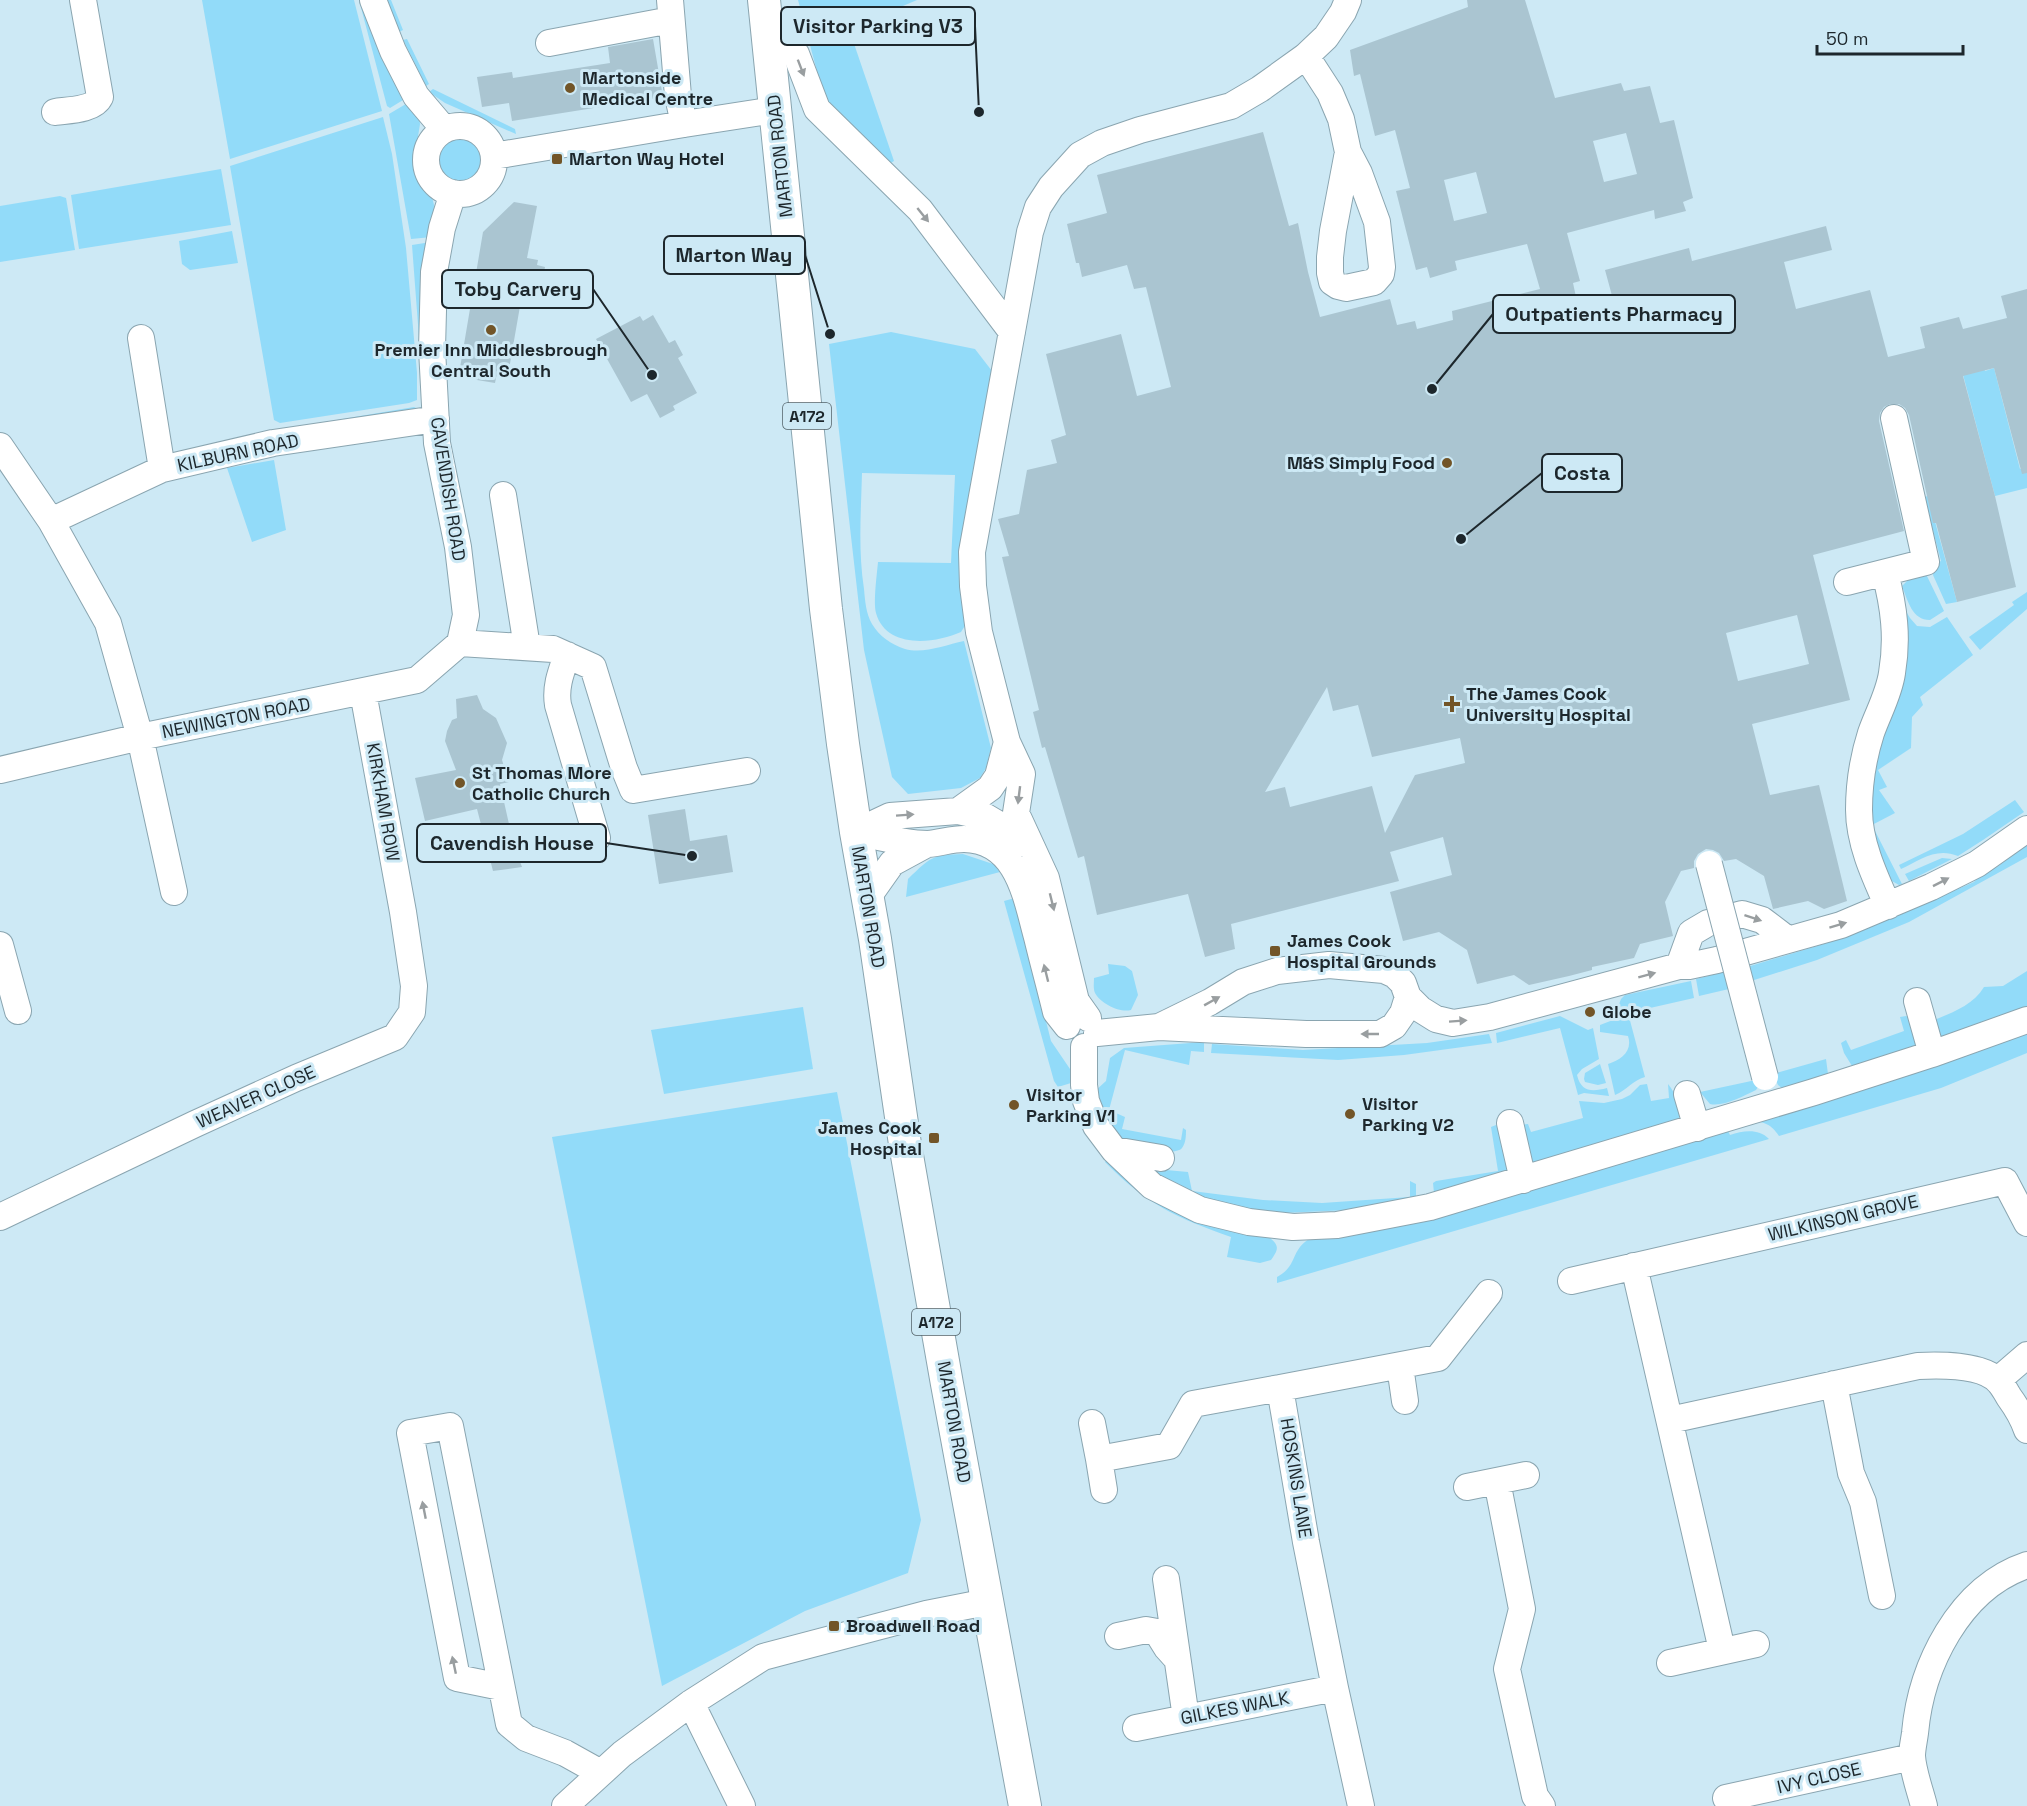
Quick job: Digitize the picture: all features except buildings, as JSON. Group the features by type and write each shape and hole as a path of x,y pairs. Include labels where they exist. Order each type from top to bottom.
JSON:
{"main road":[{"name":"MARTON ROAD","path":"765,11 826,609 856,832 909,1167 1025,1806"}],"street":[{"path":"55,112 92,105 98,102 100,97 82,0"},
{"path":"373,0 393,51 416,96 444,129"},
{"path":"1348,0 1343,12 1326,37 1306,56 1231,106 1140,130 1102,143 1080,155 1051,187 1038,207 1024,256 972,552 973,586 979,632 1007,742 1022,774 1017,813 1046,878 1084,1031 1086,1101 1096,1126 1114,1150 1152,1186 1200,1210 1249,1222 1293,1227 1337,1225 1430,1207 1523,1180 1932,1054 2027,1020"},
{"path":"549,43 670,10 678,96 684,124"},
{"path":"765,11 796,54 817,109 920,210 1012,332"},
{"path":"1306,56 1330,93 1341,120 1348,152"},
{"path":"494,156 775,110"},
{"path":"454,125 465,125 476,129 491,145 494,167 490,177 474,191 464,194 443,190 434,183 429,174 425,164 429,144 435,135 444,129 454,125"},
{"name":"CAVENDISH ROAD","path":"453,193 442,228 434,272 432,349 437,443 458,547 466,615 460,643"},
{"path":"141,338 162,470"},
{"path":"1847,582 1926,562 1894,418"},
{"name":"KILBURN ROAD","path":"51,521 162,470 273,443 436,420"},
{"path":"0,446 51,521 108,623 140,737 174,892"},
{"path":"503,495 527,647"},
{"path":"1885,573 1893,606 1896,642 1892,675 1871,734 1862,772 1859,813 1865,847 1888,906"},
{"path":"460,643 553,649 593,667 633,790 747,771"},
{"name":"NEWINGTON ROAD","path":"0,770 140,737 417,680 460,643"},
{"path":"567,655 556,694 597,838"},
{"name":"KIRKHAM ROW","path":"363,692 403,912"},
{"path":"958,811 990,788 998,776 1007,742"},
{"path":"856,832 890,816 958,811 986,817 1032,847"},
{"path":"1159,1027 1210,1002 1243,982 1277,971 1329,965 1384,970 1395,975 1403,983 1408,997 1420,1009 1436,1019 1453,1023 1490,1017 1679,966 1717,960 1841,925 1931,887 1977,864 2027,829"},
{"path":"856,832 927,844 965,839 984,843 999,850 1023,884 1056,1012 1084,1031 1159,1027 1306,1034 1380,1034 1394,1026 1404,1013 1408,997"},
{"path":"868,897 892,863 927,844"},
{"path":"1709,864 1774,1104"},
{"name":"WEAVER CLOSE","path":"0,1217 195,1124 296,1078 395,1037 412,1012 414,986 403,912"},
{"path":"1679,966 1691,933 1708,923 1742,914 1762,921 1787,939"},
{"path":"0,945 18,1011"},
{"path":"1917,1001 1932,1054"},
{"path":"1687,1094 1697,1128"},
{"path":"1510,1123 1523,1180"},
{"path":"1114,1150 1161,1158"},
{"name":"WILKINSON GROVE","path":"1571,1281 2005,1181 2027,1223"},
{"path":"1634,1266 1722,1650"},
{"path":"1099,1459 1169,1446 1193,1404 1438,1358 1489,1293"},
{"path":"1998,1380 2027,1355"},
{"path":"1670,1420 1918,1366 1954,1365 1976,1370 1998,1380 2016,1406 2027,1430"},
{"path":"1400,1366 1405,1401"},
{"path":"1834,1384 1851,1473 1863,1502 1882,1596"},
{"name":"HOSKINS LANE","path":"1280,1388 1306,1542 1361,1806"},
{"path":"1092,1423 1104,1490"},
{"path":"501,1687 457,1678 410,1433 450,1426 509,1724 526,1738 565,1753 601,1773"},
{"path":"1467,1487 1526,1475"},
{"path":"1497,1481 1522,1609 1507,1669 1535,1796 1542,1806"},
{"path":"435,1568 447,1558 458,1554 476,1557"},
{"path":"1924,1806 1912,1757 1921,1693 1934,1656 1954,1623 1978,1594 2013,1570 2027,1565"},
{"path":"1166,1579 1186,1718"},
{"path":"565,1806 622,1754 691,1703 763,1657 926,1614 987,1602"},
{"path":"1118,1636 1146,1630 1157,1632 1167,1648 1177,1658"},
{"path":"1670,1663 1756,1644"},
{"name":"GILKES WALK","path":"1136,1728 1335,1688"},
{"path":"691,1703 742,1806"},
{"name":"IVY CLOSE","path":"1726,1798 1912,1757"}],"shaded area":[{"path":"202,0 354,0 382,111 230,159"},
{"path":"359,0 366,0 408,97 390,108 387,106"},
{"path":"386,0 391,0 403,30 399,32"},
{"path":"798,0 917,0 849,29 894,161 882,168 836,119 823,94"},
{"path":"407,39 429,84 426,86 403,40"},
{"path":"433,89 515,129 516,134 445,103 429,92"},
{"path":"411,101 419,115 420,124 414,162 417,173 432,197 434,205 432,237 411,239 389,114"},
{"path":"383,117 392,154 406,248 417,373 417,400 280,423 274,420 230,166"},
{"path":"460,133 474,137 482,145 486,159 482,173 474,181 460,185 446,181 438,173 434,159 438,145 446,137"},
{"path":"221,169 231,225 79,249 71,195"},
{"path":"60,196 66,198 75,250 0,262 0,206"},
{"path":"232,231 238,263 190,270 182,264 179,241"},
{"path":"431,242 420,351 412,245"},
{"path":"891,332 975,349 992,371 966,624 961,632 925,641 900,638 881,625 876,613 875,602 878,562 951,563 955,475 862,473 861,560 865,602 870,620 882,636 905,649 927,650 964,641 991,748 986,768 980,778 961,788 908,794 892,777 864,650 829,344"},
{"path":"1982,361 1985,371 1994,368 2020,469 2027,467 2027,488 1995,496 1961,367"},
{"path":"414,407 418,409 277,430"},
{"path":"274,460 286,530 252,542 227,468"},
{"path":"1928,496 1957,602 1946,604 1933,575 1935,564 1941,561 1924,497"},
{"path":"1925,572 1944,611 1930,620 1919,617 1915,613 1902,586 1911,577"},
{"path":"2027,592 2027,609 1980,650 1969,637 2014,605 2012,602"},
{"path":"1903,606 1917,626 1930,627 1947,617 1973,655 1920,697 1923,705 1912,717 1911,748 1878,770 1887,787 1879,790 1895,813 1872,825 1902,884 1899,885 1890,880 1871,844 1867,808"},
{"path":"2015,800 2024,812 1958,856 1935,854 1901,869 1899,865 1963,834"},
{"path":"2027,845 2027,857 1909,922 1817,960 1751,981 1747,967 1827,943 1974,882 1981,874 1997,867"},
{"path":"963,854 993,864 1000,872 906,897 908,879 927,862 944,855"},
{"path":"1942,858 1952,859 1909,881 1905,874"},
{"path":"1015,898 1051,1041 1070,1069 1071,1083 1058,1087 1054,1081 1004,901"},
{"path":"1108,964 1125,966 1132,971 1138,995 1131,1010 1111,1007 1095,993 1094,978 1109,974"},
{"path":"2027,971 2027,1012 1941,1040 1927,1023 1966,1005 1984,987 2003,986"},
{"path":"1724,972 1729,989 1699,996 1696,979"},
{"path":"1691,981 1694,998 1628,1013 1645,1077 1615,1095 1608,1064 1625,1054 1629,1046 1628,1036 1600,1032 1600,1025 1613,1020 1621,999 1625,995"},
{"path":"803,1007 813,1069 664,1094 651,1030"},
{"path":"1560,1016 1588,1030 1593,1028 1599,1059 1582,1069 1577,1075 1584,1088 1597,1090 1607,1088 1609,1096 1584,1093 1578,1095 1560,1028 1497,1043 1496,1033"},
{"path":"1906,1016 1916,1022 1921,1036 1915,1050 1863,1069 1852,1066 1841,1043 1846,1040 1851,1050 1904,1031 1900,1017"},
{"path":"2027,1032 2027,1053 1941,1088 1779,1136 1767,1124 1751,1121 1925,1070"},
{"path":"1489,1034 1492,1043 1404,1055 1338,1060 1211,1053 1212,1044 1303,1050 1427,1043"},
{"path":"1204,1042 1204,1052 1191,1051 1189,1065 1125,1050 1109,1110 1125,1117 1122,1129 1181,1140 1183,1128 1186,1134 1182,1148 1172,1151 1140,1148 1122,1139 1106,1120 1095,1091 1106,1081 1110,1058 1124,1048"},
{"path":"1826,1059 1828,1074 1823,1080 1783,1089 1778,1085 1773,1074"},
{"path":"1600,1064 1606,1083 1598,1085 1585,1082 1585,1073"},
{"path":"1756,1080 1758,1087 1756,1090 1721,1104 1710,1104 1700,1092"},
{"path":"1647,1084 1651,1101 1669,1098 1668,1084 1678,1102 1678,1122 1530,1166 1520,1125 1528,1124 1531,1132 1583,1118 1579,1101 1604,1103 1622,1099 1640,1085"},
{"path":"837,1092 921,1520 908,1573 805,1611 662,1686 552,1137"},
{"path":"1496,1125 1503,1129 1511,1174 1434,1193 1433,1183 1436,1181 1498,1171 1491,1127"},
{"path":"1728,1131 1730,1135 1755,1132 1769,1139 1277,1283 1277,1277 1284,1273 1299,1248 1309,1239"},
{"path":"1110,1156 1213,1225 1270,1238 1277,1246 1273,1257 1271,1260 1260,1263 1227,1257 1231,1237 1178,1216 1134,1189 1105,1162"},
{"path":"1155,1169 1188,1172 1192,1191 1263,1200 1322,1203 1410,1197 1410,1181 1416,1184 1416,1198 1349,1210 1282,1213 1239,1207 1202,1198 1157,1177"}],"place":[{"name":"Martonside Medical Centre","path":"570,88"},
{"name":"Visitor Parking V3","path":"979,112"},
{"name":"Marton Way Hotel","path":"557,159"},
{"name":"Premier Inn Middlesbrough Central South","path":"491,330"},
{"name":"Marton Way","path":"830,334"},
{"name":"Toby Carvery","path":"652,375"},
{"name":"Outpatients Pharmacy","path":"1432,389"},
{"name":"M&S Simply Food","path":"1447,463"},
{"name":"Costa","path":"1461,539"},
{"name":"The James Cook University Hospital","path":"1452,704"},
{"name":"St Thomas More Catholic Church","path":"460,783"},
{"name":"Cavendish House","path":"692,856"},
{"name":"James Cook Hospital Grounds","path":"1275,951"},
{"name":"Globe","path":"1590,1012"},
{"name":"Visitor Parking V1","path":"1014,1105"},
{"name":"Visitor Parking V2","path":"1350,1114"},
{"name":"James Cook Hospital","path":"934,1138"},
{"name":"Broadwell Road","path":"834,1626"}]}
